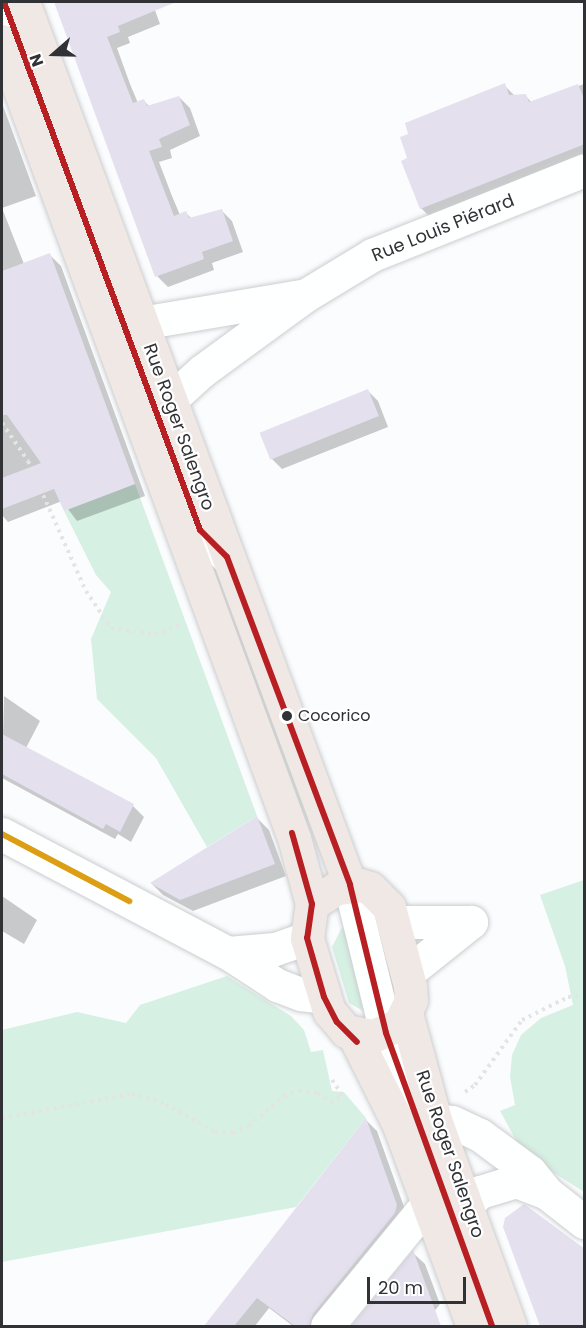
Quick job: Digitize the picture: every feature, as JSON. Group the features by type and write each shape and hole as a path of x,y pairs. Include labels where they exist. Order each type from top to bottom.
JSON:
{"main road":[{"name":"Rue Roger Salengro","path":"23,2 350,885"},
{"name":"Rue Roger Salengro","path":"2,41 294,838 312,904"},
{"path":"307,939 312,904 329,891 350,885 370,888 381,897 395,922 411,1000 396,1023 354,1035"},
{"name":"Rue Roger Salengro","path":"307,939 324,997 337,1022 354,1035 399,1125 473,1326"},
{"name":"Rue Roger Salengro","path":"396,1023 435,1120 510,1326"}],"street":[{"path":"4,2 200,530 227,557"},
{"name":"Rue Louis Piérard","path":"170,400 202,371 306,295 372,255 585,170"},
{"name":"Rue Louis Piérard","path":"141,323 306,295"},
{"path":"2,834 228,952 277,985 301,994 324,997"},
{"path":"350,885 492,1326"},
{"path":"395,922 471,922 407,973"},
{"path":"228,952 275,950 307,939"},
{"path":"435,1120 452,1122 480,1135 530,1172 547,1193 585,1222"},
{"path":"466,1205 480,1192 516,1182 547,1193"},
{"path":"327,1326 428,1203"}],"path":[{"path":"2,423 28,461 86,591 111,628 155,634 213,614"},
{"path":"475,1085 522,1020 568,997 585,996"},
{"path":"2,1118 132,1094 166,1104 215,1132 233,1133 249,1126 284,1096 299,1091 318,1093 332,1103 342,1095 331,1078"}],"green space":[{"path":"135,484 257,816 207,847 156,758 97,699 91,639 111,592 96,575 64,511"},
{"path":"243,620 315,818 299,824 227,626"},
{"path":"584,880 584,1192 523,1153 500,1111 515,1105 510,1077 512,1055 521,1035 541,1018 573,1005 565,966 540,895"},
{"path":"351,926 365,1012 349,1003 332,947 341,929"},
{"path":"227,976 291,1016 304,1030 311,1052 323,1050 332,1091 344,1092 366,1118 296,1207 2,1262 2,1030 77,1012 126,1023 140,1005"}],"building":[{"path":"54,2 176,2 118,26 120,32 107,37 133,103 144,99 147,106 179,96 190,125 159,139 162,147 149,151 174,216 186,211 189,218 222,209 233,241 202,252 204,259 155,277"},
{"path":"505,83 509,95 526,94 529,102 578,84 585,101 585,144 420,209 401,161 407,158 400,137 408,134 405,123"},
{"path":"50,253 135,484 64,511 54,489 2,509 2,478 41,463 7,415 2,415 2,271"},
{"path":"368,389 379,416 270,460 260,433"},
{"path":"2,734 134,804 120,832 106,824 103,829 2,774"},
{"path":"257,816 275,864 180,900 150,883"},
{"path":"366,1118 397,1205 395,1213 313,1314 309,1326 295,1326 257,1298 234,1326 204,1326"},
{"path":"524,1204 585,1249 585,1326 540,1326 503,1227 505,1218"},
{"path":"413,1250 441,1326 351,1326"}],"transit line":[{"path":"4,2 200,530 227,557 350,885 386,1033 492,1326"},
{"path":"292,833 312,904 307,938 324,997 337,1022 357,1042"},
{"path":"2,834 129,901"}],"place":[{"name":"Cocorico","path":"287,716"}]}
